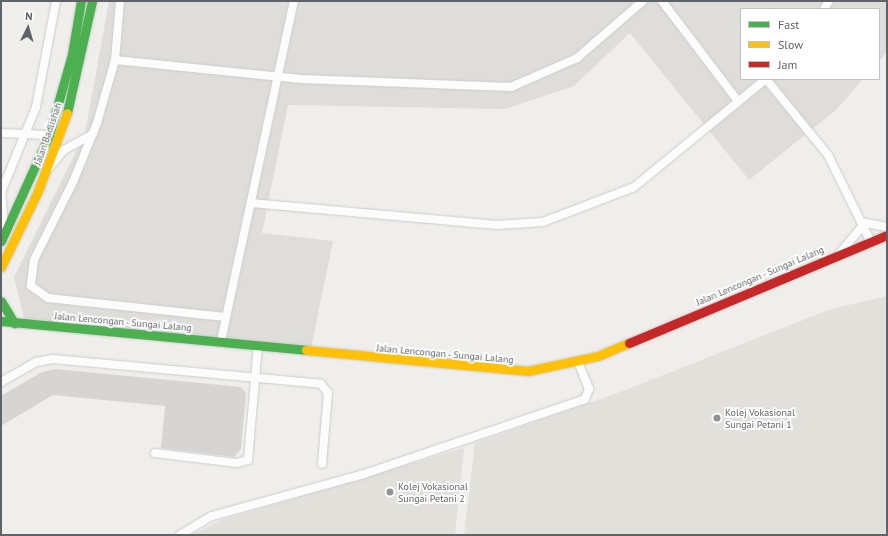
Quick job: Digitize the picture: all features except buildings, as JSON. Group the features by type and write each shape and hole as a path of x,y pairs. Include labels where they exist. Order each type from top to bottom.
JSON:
{"street":[{"path":"3,238 1,189 25,136 36,107 56,1"},
{"name":"Jalan Badlishah","path":"3,238 49,135 72,54 81,1"},
{"name":"Jalan Badlishah","path":"1,267 47,171 71,102 92,1"},
{"path":"120,1 115,60 93,134 34,260 31,286 48,298 225,317"},
{"path":"220,341 294,1"},
{"path":"115,60 278,76 497,87 523,84 577,58 643,1"},
{"path":"662,1 738,101"},
{"path":"251,203 497,226 543,222 634,186 765,80"},
{"path":"767,80 828,154 871,242"},
{"path":"1,133 25,136 49,135"},
{"path":"47,171 64,150 93,134"},
{"path":"862,223 887,227"},
{"path":"835,257 862,223"},
{"name":"Jalan Lencongan - Sungai Lalang","path":"1,322 220,341 506,371 578,362 887,235"},
{"path":"1,301 14,323"},
{"path":"155,453 237,462 248,460 258,345"},
{"path":"1,382 36,362 53,359 321,384 327,388 322,464"},
{"path":"180,535 212,516 372,471 585,398 589,389 578,362"}],"shaded area":[{"path":"109,1 887,1 887,52 880,60 880,8 740,8 740,80 862,80 836,110 749,180 630,33 574,86 505,109 288,105 262,233 333,241 310,353 25,323 14,277 85,133"},
{"name":"Kolej Vokasional Sungai Petani 1","path":"887,296 887,535 464,535 475,443 620,392 831,309"},
{"name":"Kolej Vokasional Sungai Petani 2","path":"464,448 455,535 192,535 221,520"}],"traffic: fast":[{"path":"1,241 49,135 72,54 81,1"},
{"path":"67,113 92,1"},
{"path":"1,301 14,323"},
{"path":"1,321 306,350"}],"traffic: slow":[{"path":"1,267 38,191 67,113"},
{"path":"306,350 528,371 598,356 629,343"}],"traffic: jam":[{"path":"629,343 887,235"}],"place":[{"name":"Kolej Vokasional Sungai Petani 1","path":"717,418"},
{"name":"Kolej Vokasional Sungai Petani 2","path":"390,492"}]}
